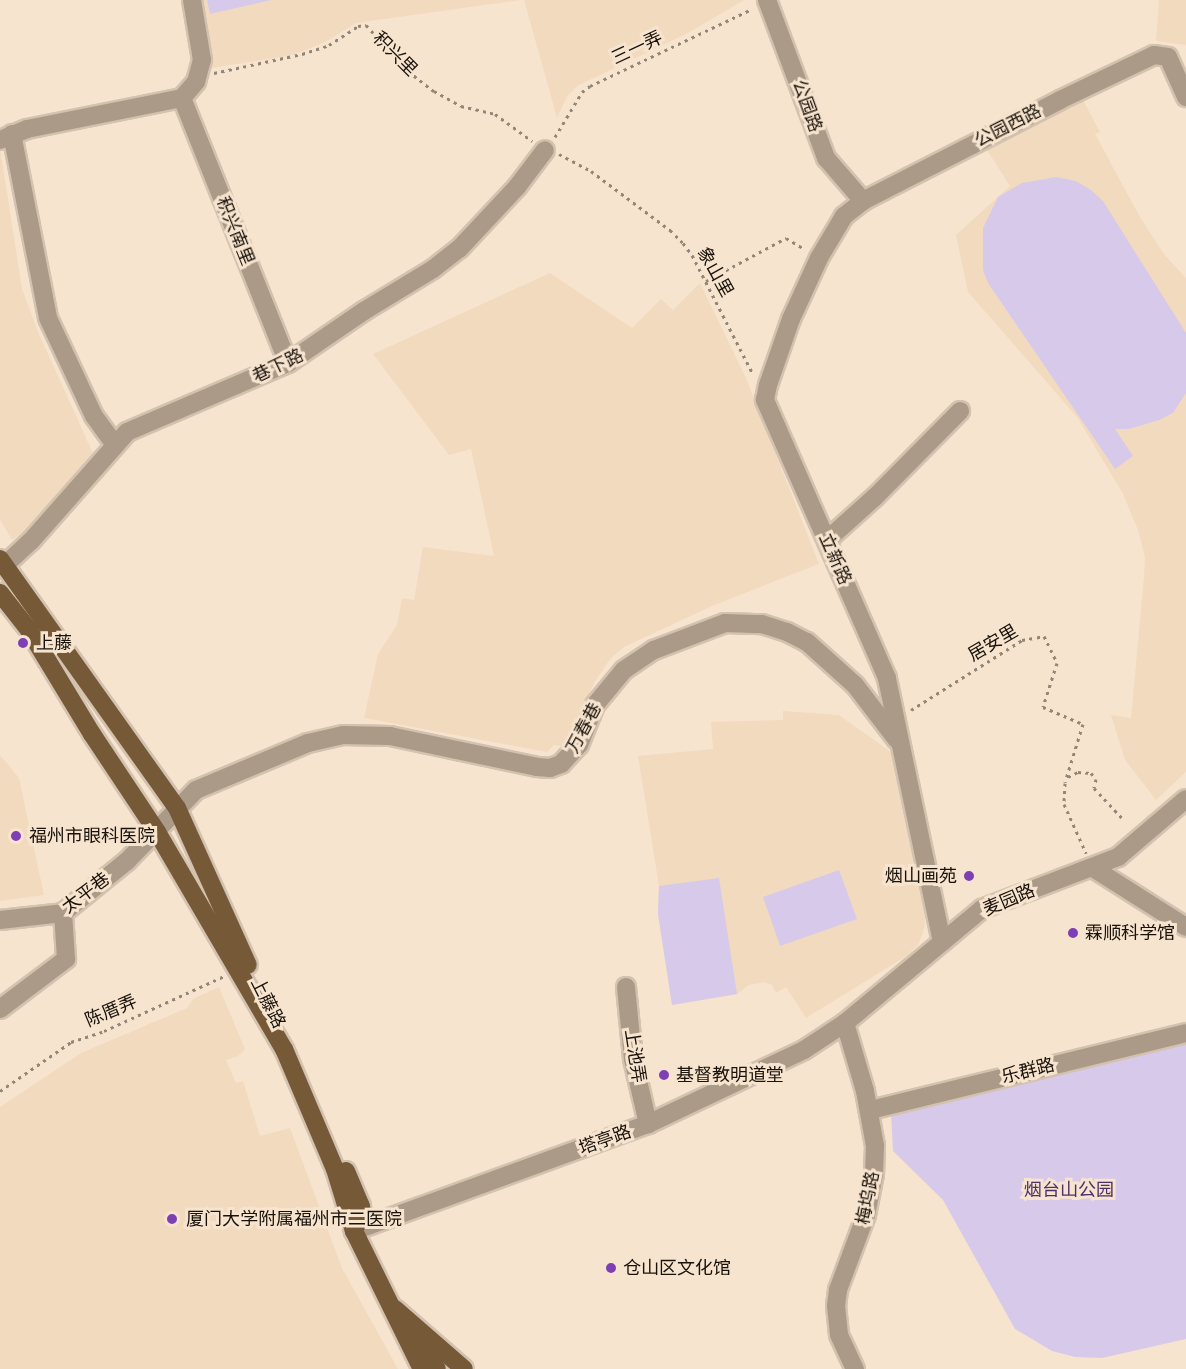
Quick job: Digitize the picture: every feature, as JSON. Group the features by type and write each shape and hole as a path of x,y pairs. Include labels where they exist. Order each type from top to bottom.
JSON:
{"main road":[{"name":"上藤路","path":"3,562 177,808 275,1025 298,1054 361,1206 362,1213 354,1231"},
{"path":"0,593 29,630 92,734 157,832 240,970 254,1001 289,1060 335,1169 354,1231 387,1303 422,1369"},
{"path":"387,1303 437,1369"},
{"path":"387,1303 464,1369"}],"street":[{"path":"115,445 94,417 48,318 6,137 27,129 183,98 199,76 202,51 192,0"},
{"name":"公园路","path":"767,1 826,158 863,201"},
{"path":"1169,56 1186,97"},
{"name":"公园西路","path":"863,201 1040,110 1169,56"},
{"name":"积兴南里","path":"183,98 288,363"},
{"name":"巷下路","path":"3,562 31,541 127,432 141,424 288,363 451,255 517,187 544,150"},
{"path":"765,400 781,346 819,258 844,216 863,201"},
{"name":"立新路","path":"765,400 881,659 903,750 942,942"},
{"path":"827,540 875,497 960,411"},
{"name":"万春巷","path":"177,808 189,794 203,785 300,746 344,735 404,737 550,768 561,764 579,745 596,705 624,670 654,650 702,630 734,622 752,622 779,628 815,647 855,685 903,750"},
{"name":"麦园路","path":"845,1023 992,903 1093,868 1124,852 1186,799"},
{"name":"太平巷","path":"0,920 63,913 127,861 157,832 177,808"},
{"path":"1093,868 1186,927"},
{"path":"0,1009 66,959 63,913"},
{"name":"上池弄","path":"626,987 633,1059 648,1124"},
{"name":"塔亭路","path":"354,1231 648,1124 804,1050 845,1023"},
{"name":"梅坞路","path":"845,1023 870,1110 875,1146 870,1197 857,1246 838,1290 836,1306 839,1335 855,1369"},
{"name":"乐群路","path":"870,1110 1186,1033"}],"path":[{"name":"三一弄","path":"544,150 582,92 590,86 767,1"},
{"name":"积兴里","path":"199,76 275,62 302,54 329,45 358,26 366,25 408,71 434,91 461,106 495,114 544,150"},
{"name":"象山里","path":"544,150 561,154 591,171 670,230 692,255 706,280 765,400"},
{"path":"706,280 786,238 819,258"},
{"name":"居安里","path":"896,719 1022,640 1044,636 1057,663 1043,707 1083,724 1065,782"},
{"path":"1093,868 1064,804 1065,782 1072,773 1086,771 1091,773 1095,779 1094,788 1123,819"},
{"name":"陈厝弄","path":"0,1091 71,1042 104,1031 240,970"}],"shaded area":[{"path":"195,0 520,0 356,23 325,42 287,56 211,68"},
{"path":"524,0 744,0 690,32 579,85 568,95 557,118"},
{"path":"1159,0 1186,0 1186,45 1156,41"},
{"path":"1083,100 1100,132 1095,134 1140,217 1164,254 1186,278 1186,772 1156,800 1125,760 1111,715 1131,718 1145,558 1138,530 1122,492 1077,417 968,292 956,235 1010,186 987,150"},
{"path":"0,147 22,289 39,334 96,460 38,523 12,540 0,520"},
{"path":"550,273 632,328 661,299 673,310 700,283 746,378 819,564 712,606 624,647 610,659 594,683 567,747 554,745 547,752 364,718 378,654 397,625 402,598 414,600 423,547 494,556 471,449 449,455 373,354"},
{"path":"783,711 839,715 891,752 924,900 925,925 922,935 918,945 905,957 806,1018 786,987 776,993 772,985 764,982 749,985 737,994 672,1005 658,914 659,886 638,756 713,749 711,722 783,720"},
{"name":"福州市眼科医院","path":"0,755 19,778 44,895 0,901"},
{"name":"厦门大学附属福州市二医院","path":"219,987 245,1049 238,1056 226,1060 236,1083 243,1081 260,1136 290,1128 342,1268 398,1369 0,1369 0,1107 81,1053 187,1008 193,999"}],"green space":[{"path":"207,0 271,0 210,14"},
{"path":"1056,177 1076,181 1103,201 1186,333 1186,393 1173,413 1129,429 1115,429 1133,456 1115,469 988,283 983,270 983,228 998,197 1022,183"},
{"path":"839,870 857,919 780,946 763,897"},
{"path":"719,878 737,994 672,1005 658,914 659,886"},
{"name":"烟台山公园","path":"1186,1043 1186,1339 1102,1358 1075,1357 1052,1351 1015,1329 943,1200 893,1151 891,1113"}],"place":[{"name":"上藤","path":"23,643"},
{"name":"福州市眼科医院","path":"16,836"},
{"name":"烟山画苑","path":"969,876"},
{"name":"霖顺科学馆","path":"1073,933"},
{"name":"基督教明道堂","path":"664,1075"},
{"name":"厦门大学附属福州市二医院","path":"172,1219"},
{"name":"仓山区文化馆","path":"611,1268"}]}
